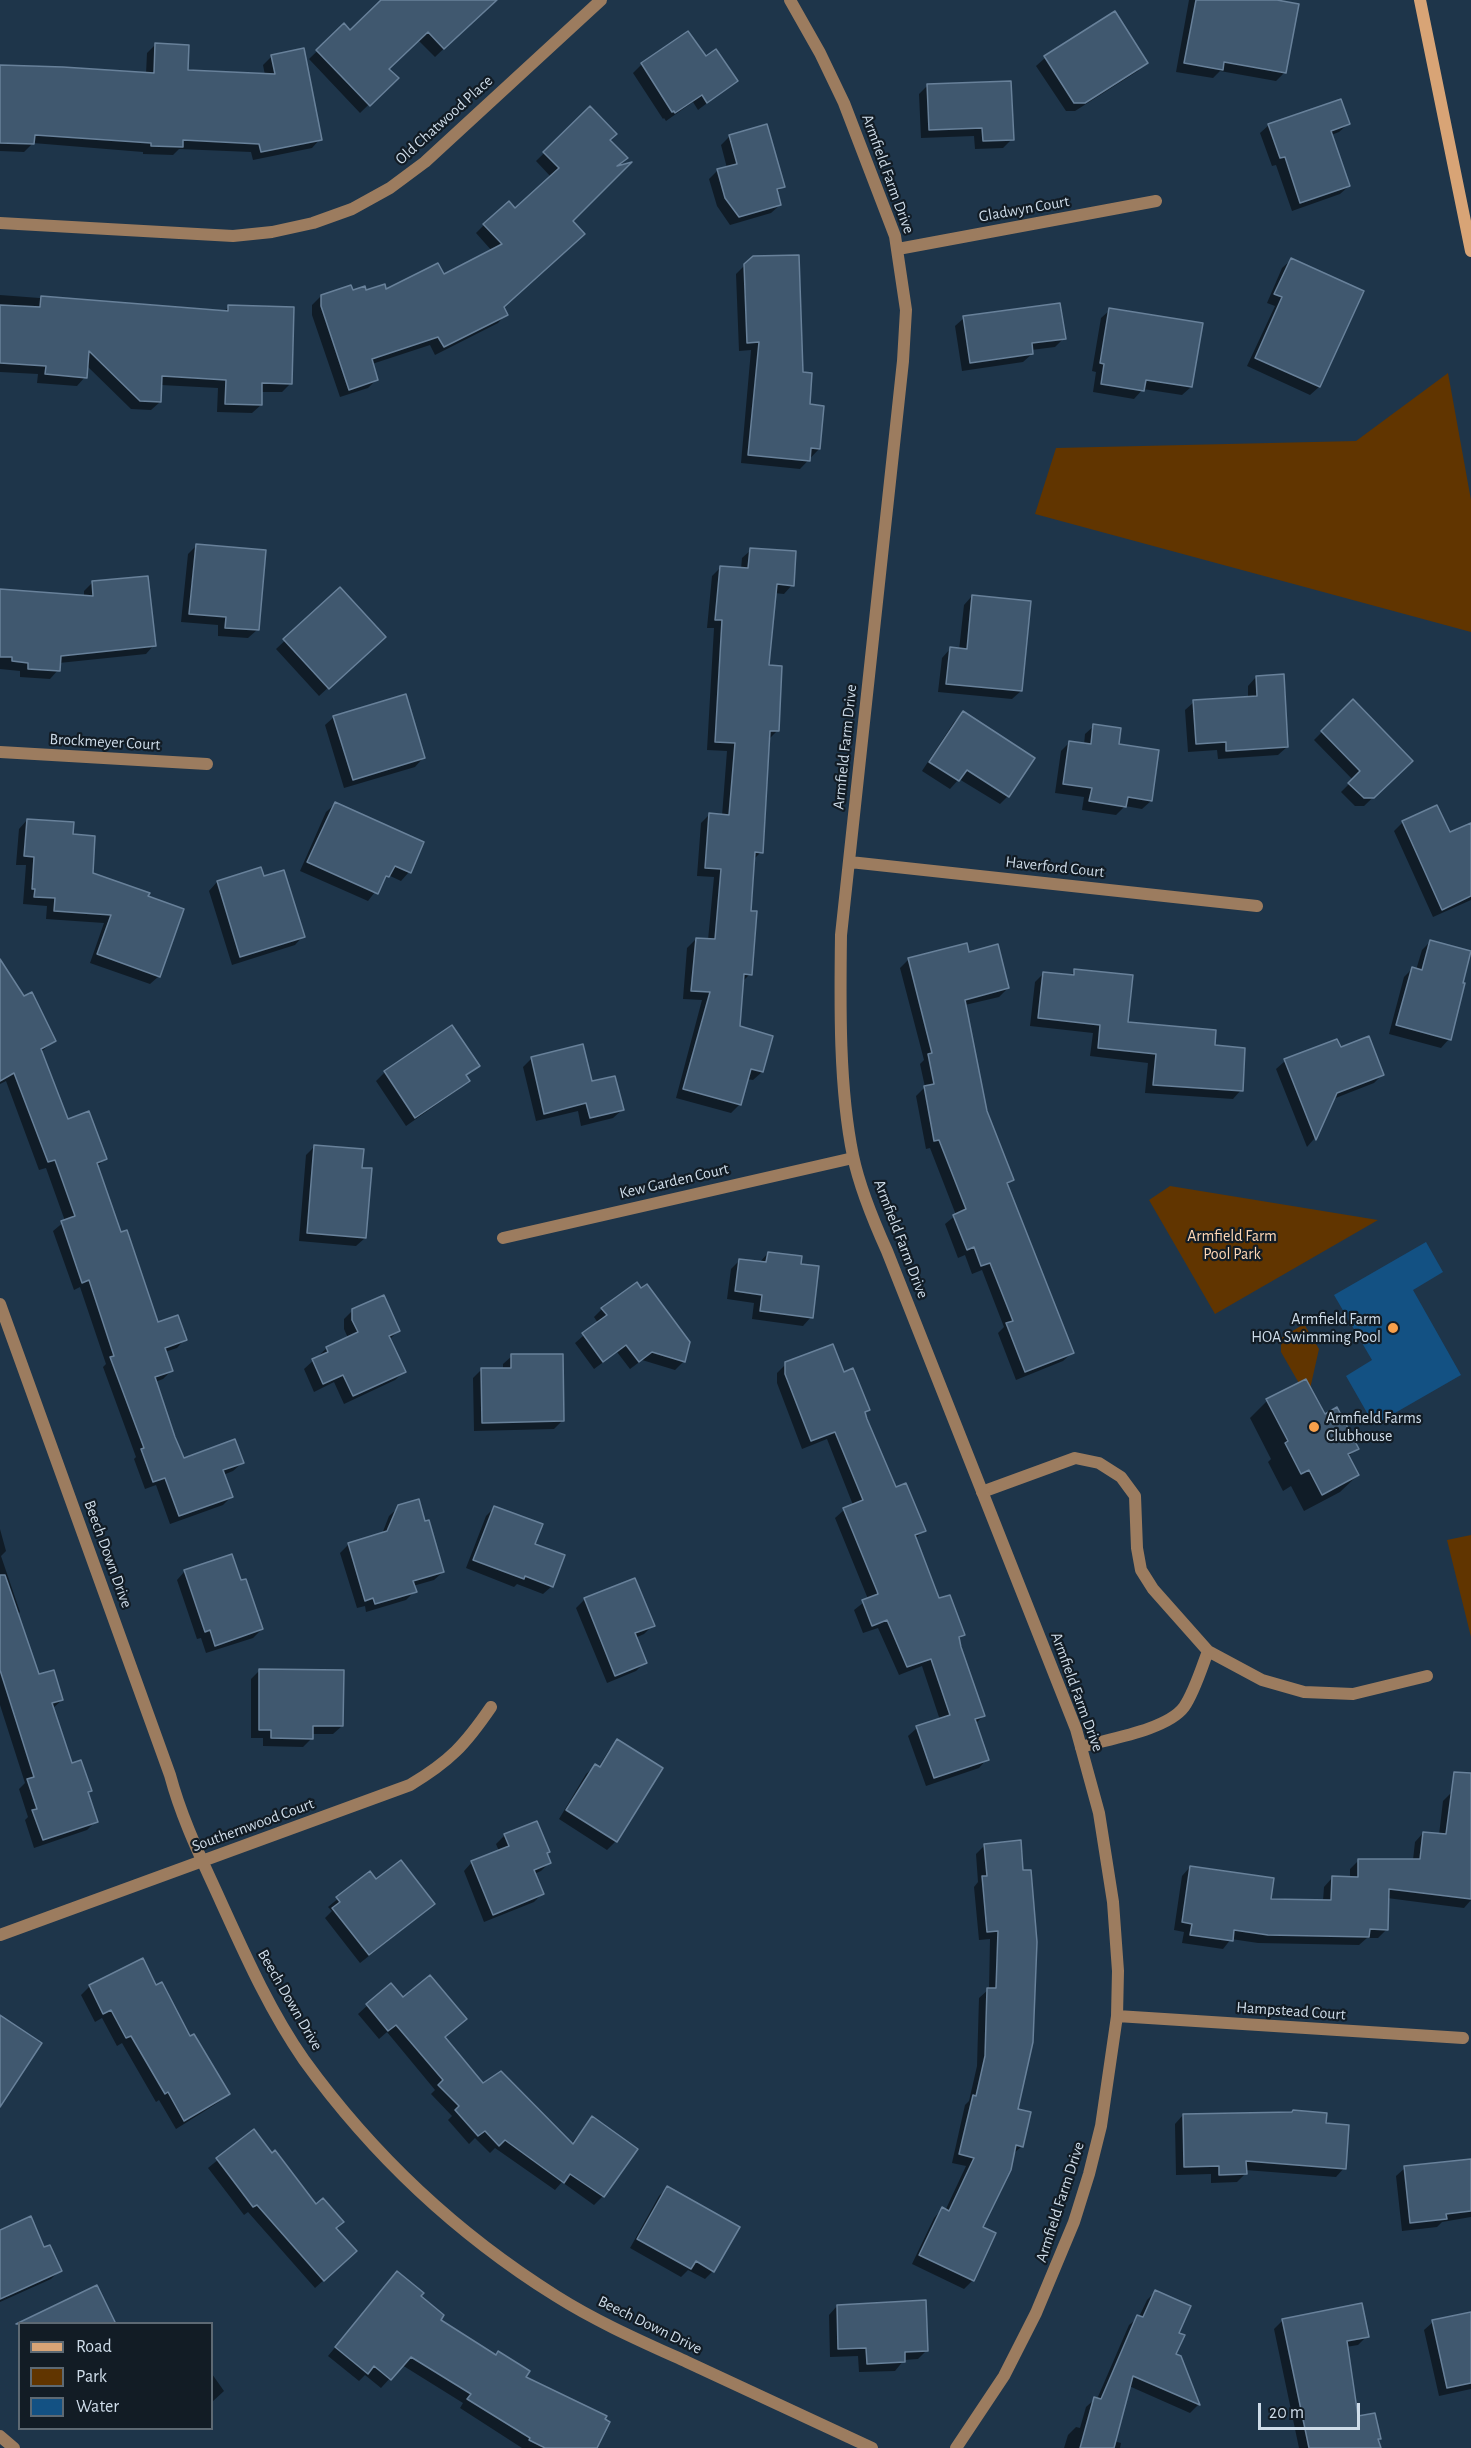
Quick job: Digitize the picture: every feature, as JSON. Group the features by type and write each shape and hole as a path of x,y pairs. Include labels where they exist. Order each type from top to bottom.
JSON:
{"street":[{"name":"Old Chatwood Place","path":"0,223 232,236 272,232 313,223 352,209 390,188 426,162 601,0"},
{"name":"Armfield Farm Drive","path":"790,0 820,52 844,103 898,249 906,310 903,362 841,935 840,1000 847,1124 853,1158 868,1209 887,1251 1076,1729 1099,1813 1113,1902 1118,1971 1117,2016 1101,2126 1074,2222 1056,2268 1014,2355 979,2416 956,2448"},
{"path":"1420,0 1471,251"},
{"name":"Gladwyn Court","path":"898,249 1155,201"},
{"name":"Brockmeyer Court","path":"0,752 207,764"},
{"name":"Haverford Court","path":"850,862 1257,906"},
{"name":"Kew Garden Court","path":"503,1238 853,1158"},
{"name":"Beech Down Drive","path":"0,1304 170,1775 180,1811 250,1968 303,2059 394,2167 444,2214 500,2258 557,2296 618,2330 872,2448"},
{"path":"982,1492 1075,1458 1099,1463 1121,1477 1135,1496 1137,1548 1141,1570 1163,1602 1208,1651 1262,1680 1304,1692 1353,1694 1427,1676"},
{"path":"1081,1747 1154,1726 1173,1718 1185,1706 1208,1651"},
{"name":"Southernwood Court","path":"0,1935 410,1785 442,1765 471,1737 491,1707"},
{"name":"Hampstead Court","path":"1117,2016 1463,2038"},
{"path":"0,2436 14,2448"}],"green space":[{"path":"1448,373 1471,500 1471,632 1035,514 1056,448 1356,441"},
{"name":"Armfield Farm Pool Park","path":"1170,1186 1378,1220 1215,1314 1149,1200"},
{"path":"1304,1324 1319,1349 1310,1389 1304,1392 1281,1352 1281,1338"},
{"path":"1471,1535 1471,1637 1447,1540"}],"water":[{"name":"Armfield Farm HOA Swimming Pool","path":"1426,1242 1443,1272 1413,1290 1461,1375 1374,1425 1346,1376 1372,1360 1334,1295"}],"building":[{"path":"381,0 497,0 444,49 428,32 389,69 399,78 370,106 316,50 344,23 350,30"},
{"path":"1196,0 1277,0 1299,4 1286,73 1224,62 1223,70 1184,63"},
{"path":"1115,11 1148,63 1085,103 1074,103 1044,56"},
{"path":"688,31 706,56 716,49 738,81 707,103 702,95 675,113 672,112 641,63"},
{"path":"155,43 189,45 188,70 275,74 271,55 304,48 322,140 261,152 259,144 183,140 183,147 151,146 151,143 35,135 34,144 0,143 0,65 154,73"},
{"path":"1011,81 1014,140 983,141 982,128 929,130 927,84"},
{"path":"1341,99 1350,124 1331,131 1350,186 1300,203 1285,157 1280,158 1268,124"},
{"path":"590,106 617,134 610,140 628,158 617,166 632,162 573,221 585,234 504,307 508,315 444,347 438,337 372,359 378,380 349,390 321,306 321,295 351,285 353,290 365,286 366,290 385,284 386,289 438,263 444,274 502,244 483,224 509,201 515,208 559,168 543,152"},
{"path":"767,124 785,187 777,189 781,205 739,217 725,198 717,169 737,164 729,135"},
{"path":"799,255 803,372 812,373 810,404 824,406 820,449 811,448 810,461 748,455 759,342 747,343 744,264 753,256"},
{"path":"1291,258 1364,291 1320,387 1255,358 1282,297 1274,294"},
{"path":"41,296 228,311 228,305 294,307 292,384 262,383 262,405 225,404 226,380 162,376 161,402 140,401 89,351 87,378 45,374 46,366 0,363 0,305 40,307"},
{"path":"1060,303 1066,339 1032,343 1033,354 970,363 963,316"},
{"path":"1109,308 1203,323 1192,387 1146,380 1144,391 1101,384 1104,364 1100,363"},
{"path":"196,544 266,550 259,630 225,628 226,617 189,614"},
{"path":"750,548 796,551 794,586 777,584 769,665 782,666 779,731 770,731 763,853 755,852 751,911 757,911 752,975 744,974 740,1026 773,1036 763,1072 751,1069 741,1105 683,1089 710,992 691,991 696,938 715,939 721,869 705,868 709,813 729,815 735,743 715,742 722,620 715,620 720,566 748,568"},
{"path":"148,576 156,646 61,656 60,671 28,669 28,663 12,661 12,657 0,657 0,589 93,596 92,581"},
{"path":"340,587 386,637 329,689 283,639"},
{"path":"972,595 1031,601 1022,691 946,684 950,647 967,649"},
{"path":"1284,674 1288,747 1226,751 1226,742 1196,744 1193,700 1257,696 1256,676"},
{"path":"406,694 425,758 353,780 333,716"},
{"path":"1353,699 1413,761 1374,798 1364,798 1348,783 1360,771 1321,731"},
{"path":"963,711 1035,758 1009,797 967,770 959,781 929,762"},
{"path":"1093,724 1121,728 1119,744 1159,750 1152,801 1128,797 1126,807 1089,801 1092,788 1063,784 1069,741 1091,744"},
{"path":"335,802 424,842 411,873 395,866 389,877 386,876 378,894 307,862"},
{"path":"1437,805 1450,832 1471,823 1471,896 1442,910 1402,821"},
{"path":"27,819 74,822 73,834 95,836 93,873 150,893 148,896 184,909 160,977 97,954 111,915 54,911 55,898 34,897 35,889 32,889 34,857 24,856"},
{"path":"261,867 264,876 284,870 305,937 240,957 217,881"},
{"path":"1430,940 1471,951 1451,1040 1396,1025 1412,967 1422,970"},
{"path":"967,943 969,952 998,944 1009,988 965,1000 987,1111 1014,1180 1007,1183 1074,1353 1025,1372 1006,1323 1013,1321 990,1263 981,1266 974,1247 967,1250 953,1215 966,1209 939,1140 934,1141 924,1086 934,1084 928,1054 932,1053 908,958"},
{"path":"0,959 24,996 32,992 56,1041 41,1049 68,1119 89,1111 107,1159 97,1163 121,1232 127,1230 158,1322 178,1315 187,1340 165,1348 173,1371 155,1377 184,1458 235,1439 244,1463 223,1470 233,1497 179,1516 165,1478 153,1482 141,1449 144,1448 110,1357 114,1356 89,1280 82,1283 61,1221 75,1216 55,1160 48,1162 14,1073 0,1081"},
{"path":"1074,969 1133,975 1128,1022 1216,1030 1215,1045 1245,1048 1243,1091 1153,1085 1156,1054 1098,1048 1100,1025 1038,1018 1043,972 1074,975"},
{"path":"452,1025 480,1066 466,1075 470,1081 415,1118 384,1071"},
{"path":"1369,1036 1384,1075 1337,1093 1316,1140 1284,1059 1337,1039 1341,1047"},
{"path":"583,1044 592,1081 615,1076 624,1110 590,1118 586,1103 544,1114 531,1057"},
{"path":"314,1145 364,1149 362,1168 372,1168 366,1238 307,1233"},
{"path":"768,1252 802,1256 801,1264 819,1266 813,1318 760,1311 762,1295 735,1291 739,1259 766,1262"},
{"path":"637,1282 641,1288 647,1284 690,1342 685,1362 652,1352 639,1362 626,1345 603,1362 582,1333 607,1315 601,1308"},
{"path":"384,1295 400,1331 389,1336 406,1372 353,1396 343,1375 323,1384 312,1359 328,1352 326,1347 358,1332 352,1320 352,1309"},
{"path":"833,1344 844,1372 853,1368 870,1410 865,1412 867,1419 896,1487 906,1483 926,1531 915,1535 939,1598 950,1595 965,1635 959,1637 961,1647 985,1716 975,1719 989,1760 934,1778 916,1726 950,1715 931,1659 907,1667 887,1620 872,1626 862,1600 878,1594 843,1508 863,1500 835,1432 811,1441 785,1374 785,1362"},
{"path":"511,1354 563,1354 564,1421 482,1423 481,1368 511,1368"},
{"name":"Armfield Farms Clubhouse","path":"1306,1379 1325,1414 1337,1407 1359,1449 1348,1454 1359,1475 1322,1495 1309,1470 1301,1474 1285,1443 1288,1441 1266,1399"},
{"path":"419,1499 425,1521 429,1520 444,1572 413,1581 417,1592 375,1604 373,1598 365,1601 348,1543 387,1531 398,1505"},
{"path":"494,1506 543,1524 535,1544 565,1555 553,1587 473,1560"},
{"path":"232,1554 241,1580 246,1579 263,1629 215,1646 210,1630 205,1632 184,1570"},
{"path":"0,1575 5,1575 39,1674 54,1670 63,1700 52,1703 72,1763 81,1760 92,1791 88,1792 98,1822 43,1840 32,1810 37,1809 27,1779 34,1777 0,1670"},
{"path":"635,1578 655,1626 635,1633 647,1663 615,1676 584,1598"},
{"path":"259,1669 344,1670 343,1726 313,1726 313,1739 271,1738 271,1730 259,1730"},
{"path":"617,1739 663,1768 617,1842 566,1810 595,1764 600,1767"},
{"path":"1454,1772 1471,1773 1471,1899 1389,1889 1388,1930 1370,1929 1369,1937 1268,1935 1234,1930 1233,1941 1190,1935 1192,1924 1182,1922 1190,1866 1274,1878 1271,1899 1331,1900 1332,1876 1358,1877 1358,1859 1420,1859 1423,1832 1446,1834"},
{"path":"537,1821 550,1852 547,1853 551,1863 534,1870 544,1894 493,1915 471,1861 509,1846 504,1834"},
{"path":"1021,1840 1023,1870 1031,1870 1037,1942 1033,2042 1018,2109 1031,2112 1023,2147 1016,2145 1011,2170 983,2227 996,2233 974,2281 919,2255 942,2207 949,2211 974,2158 959,2154 985,2056 987,1988 996,1988 998,1931 987,1932 982,1876 987,1876 984,1844"},
{"path":"401,1860 435,1904 369,1955 332,1908 340,1902 336,1897 370,1871 376,1879"},
{"path":"143,1958 156,1985 162,1982 190,2036 194,2034 230,2094 184,2121 168,2092 165,2094 131,2036 126,2038 111,2010 103,2014 89,1985"},
{"path":"430,1975 467,2019 445,2037 483,2083 501,2071 573,2144 592,2116 638,2149 604,2197 570,2174 564,2183 505,2140 499,2146 485,2131 478,2136 455,2110 459,2106 438,2085 443,2080 396,2025 388,2031 366,2004 391,1983 403,1997"},
{"path":"0,2015 42,2043 0,2107"},
{"path":"1293,2110 1327,2113 1326,2123 1349,2125 1346,2169 1246,2161 1247,2174 1219,2175 1219,2166 1184,2167 1183,2114 1292,2112"},
{"path":"254,2129 272,2153 275,2150 316,2204 323,2198 344,2222 336,2228 357,2251 324,2281 257,2205 253,2207 216,2158"},
{"path":"1471,2159 1471,2211 1446,2214 1447,2219 1410,2223 1404,2166"},
{"path":"667,2186 740,2227 714,2272 696,2261 691,2269 637,2239"},
{"path":"31,2216 44,2247 50,2245 62,2271 0,2299 0,2230"},
{"path":"397,2271 424,2293 421,2296 444,2315 441,2320 496,2355 498,2351 530,2371 526,2377 607,2416 605,2419 610,2422 597,2448 545,2448 467,2399 471,2394 411,2357 391,2380 374,2366 368,2374 335,2347"},
{"path":"97,2285 115,2322 20,2322"},
{"path":"1155,2290 1191,2306 1179,2333 1185,2335 1176,2354 1181,2356 1200,2405 1133,2376 1114,2448 1080,2448 1094,2397 1101,2399 1137,2315 1143,2317"},
{"path":"926,2300 928,2351 905,2352 905,2362 867,2364 866,2348 838,2349 837,2305"},
{"path":"1362,2303 1369,2337 1347,2341 1358,2416 1375,2413 1381,2448 1309,2448 1282,2319"},
{"path":"1471,2312 1471,2383 1447,2388 1432,2320"}],"place":[{"name":"Armfield Farm HOA Swimming Pool","path":"1393,1328"},
{"name":"Armfield Farms Clubhouse","path":"1314,1427"}]}
